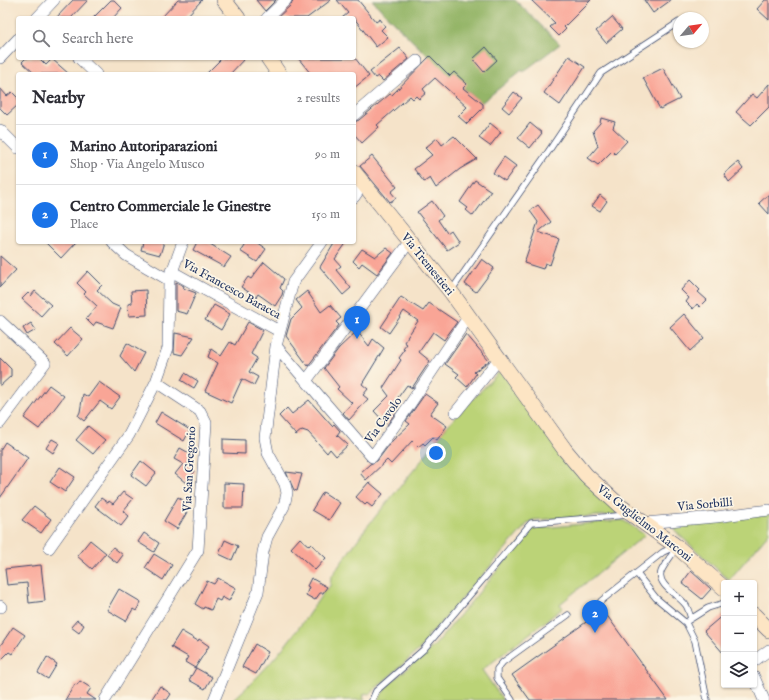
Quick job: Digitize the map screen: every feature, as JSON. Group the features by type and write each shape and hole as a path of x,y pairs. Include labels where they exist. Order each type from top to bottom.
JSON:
{"main road":[{"path":"224,0 236,16"},
{"path":"269,60 278,72"},
{"name":"Via Tremestieri","path":"359,178 451,292 499,359"},
{"name":"Via Guglielmo Marconi","path":"499,359 565,450 586,475 638,518 676,546 721,585"},
{"path":"755,616 769,630"}],"street":[{"path":"39,16 54,0"},
{"path":"269,16 286,0"},
{"path":"0,58 16,41"},
{"path":"81,60 94,72"},
{"path":"356,113 417,60"},
{"path":"0,130 16,146"},
{"path":"356,189 359,178"},
{"path":"306,381 410,241"},
{"name":"Via Francesco Baracca","path":"114,244 126,256 170,275 279,331"},
{"path":"49,548 129,435 156,382 168,348 170,275 182,244"},
{"path":"214,700 258,592 261,565 267,537 284,506 286,493 285,484 268,453 265,438 276,346 293,282 321,244"},
{"name":"Via Cavolo","path":"276,346 372,457 408,407 469,316"},
{"path":"0,322 45,363 0,423"},
{"path":"456,412 499,359"},
{"name":"Via San Gregorio","path":"105,700 198,550 206,423 200,411 156,382"},
{"name":"Via Sorbilli","path":"638,518 716,517 769,510"},
{"path":"757,659 769,650"},
{"path":"757,684 764,700"}],"lane":[{"path":"451,292 548,152 600,73 673,26"},
{"path":"372,700 376,691 423,650 531,523 638,518"},
{"path":"600,601 637,574 663,552 676,546"},
{"path":"676,546 672,556 661,572 661,578 664,584 685,604 691,618"},
{"path":"637,574 656,598 686,623 695,642 707,700"},
{"path":"686,623 691,618 708,608 721,604"},
{"path":"512,700 497,678 497,669 503,662 568,614"}],"green space":[{"path":"372,0 515,0 560,44 523,72 522,70 481,103 425,53"},
{"path":"500,371 618,512 614,515 533,520 528,523 432,633 426,635 428,638 420,649 369,694 365,693 363,697 365,700 233,700 282,650 323,593 330,586 331,577 366,528 422,460 447,426"},
{"path":"769,513 769,533 729,580 676,532 675,529 685,524"},
{"path":"623,520 645,535 560,604 563,608 482,670 503,700 378,700 388,685 435,645 532,529"}],"building":[{"path":"73,0 88,0 73,16 58,16"},
{"path":"111,0 114,0 122,8 115,16 95,16"},
{"path":"178,0 202,0 187,16 163,16"},
{"path":"256,0 276,0 265,11"},
{"path":"293,0 331,0 310,16 279,16 291,5"},
{"path":"337,0 358,0 376,22 380,19 385,26 381,30 388,37 376,47 356,21 356,16 344,16 348,13"},
{"path":"531,0 591,0 564,27 566,29 559,36 550,27 555,23"},
{"path":"644,0 671,0 653,13"},
{"path":"765,0 769,0 769,20 757,9"},
{"path":"612,17 622,29 606,43 596,31"},
{"path":"486,47 497,60 484,72 473,59"},
{"path":"400,48 409,59 383,81 378,76 375,78 370,72"},
{"path":"430,56 450,76 454,72 467,84 463,88 483,104 483,108 467,124 458,116 467,107 435,78 423,89 426,93 419,99 416,96 413,99 410,96 377,125 379,127 362,143 356,136 356,121 390,94 392,95"},
{"path":"569,56 585,67 560,105 544,93"},
{"path":"356,59 369,76 356,86 356,72 309,72 300,60"},
{"path":"24,60 41,60 46,65 51,60 53,60 67,72 33,72 22,62"},
{"path":"220,60 243,60 232,72 208,72"},
{"path":"663,68 680,99 660,109 643,78"},
{"path":"769,84 769,107 751,125 736,112 752,94 757,98"},
{"path":"0,88 7,96 12,92 16,96 16,107 7,115 0,108"},
{"path":"514,92 522,98 509,113 502,107"},
{"path":"601,118 615,122 613,128 627,141 615,154 612,151 598,165 588,158 598,146 593,131 600,123"},
{"path":"490,123 501,132 490,146 479,138"},
{"path":"530,123 542,133 530,148 518,138"},
{"path":"454,136 477,159 460,169 436,188 430,178 424,182 414,169 432,155 425,148 437,138 442,145"},
{"path":"372,156 397,187 391,192 396,198 390,202 360,166"},
{"path":"504,157 516,166 505,181 493,173"},
{"path":"738,162 743,169 729,182 724,174"},
{"path":"475,180 491,191 473,216 466,210 468,208 460,202"},
{"path":"769,194 769,214 759,203"},
{"path":"600,195 607,201 600,211 592,206"},
{"path":"432,201 443,216 438,220 447,233 451,230 459,242 447,250 417,212"},
{"path":"538,205 551,222 538,232 559,239 550,265 545,263 543,269 524,263 538,222 530,211"},
{"path":"47,244 74,244 61,258"},
{"path":"142,244 163,244 160,255 141,250"},
{"path":"196,244 210,244 231,257 224,267 193,250"},
{"path":"245,244 259,244 266,249 257,262 240,251"},
{"path":"334,244 346,244 335,259 341,266 336,270 351,288 343,295 320,267"},
{"path":"386,248 393,253 377,274 362,263 359,267 353,261 362,249 375,257"},
{"path":"0,256 16,270 0,287"},
{"path":"482,259 494,268 476,292 465,284"},
{"path":"264,262 284,279 280,288 283,291 282,295 275,306 258,294 256,297 241,287 248,277 251,279"},
{"path":"88,271 102,285 97,290 112,304 121,308 113,328 96,322 93,326 86,319 97,306 84,294 86,292 77,283"},
{"path":"690,280 700,290 698,292 707,300 700,307 697,304 693,309 686,302 689,298 681,290"},
{"path":"176,282 184,286 183,288 196,293 187,314 176,311"},
{"path":"146,290 147,315 129,316 128,304 132,303 131,291"},
{"path":"35,291 51,305 41,316 22,299 28,293 31,296"},
{"path":"307,291 321,312 330,305 341,318 336,322 339,325 308,366 286,336 291,319 302,308 296,300"},
{"path":"401,297 423,311 429,303 457,322 444,340 433,332 419,352 430,361 412,388 407,385 394,403 399,408 387,425 374,411 389,396 383,388 401,360 399,358 405,350 403,349 407,344 404,342 418,321 404,311 389,333 381,327"},
{"path":"214,305 230,314 221,330 205,320"},
{"path":"684,314 704,338 690,351 670,327"},
{"path":"248,322 263,330 251,354 257,358 249,372 258,377 254,385 242,379 231,403 205,391 218,363 208,357 211,349 221,356 230,342 235,345"},
{"path":"31,323 36,330 27,335 23,328"},
{"path":"70,328 83,339 68,356 55,344"},
{"path":"357,331 369,346 373,339 384,348 362,384 368,389 363,395 368,399 349,420 343,413 352,403 337,389 339,387 324,368 339,348"},
{"path":"175,333 194,337 182,355 174,353"},
{"path":"466,334 489,361 474,372 476,374 467,387 456,377 459,374 445,364"},
{"path":"127,343 144,353 134,372 120,356"},
{"path":"0,358 11,369 11,376 0,386"},
{"path":"185,373 198,381 194,388 181,380"},
{"path":"99,382 120,397 111,409 100,401 84,421 78,416 83,394 88,397"},
{"path":"49,385 64,396 39,429 24,418"},
{"path":"425,394 438,403 430,414 447,426 437,440 433,437 425,445 423,443 418,447 412,441 391,464 387,460 366,480 360,473 370,464 377,461 392,441 410,424 406,421"},
{"path":"309,400 332,426 334,424 340,431 337,435 348,445 336,456 330,449 327,453 308,432 302,430 296,435 279,416 287,408 292,414"},
{"path":"161,412 190,430 184,441 155,423"},
{"path":"88,426 105,440 93,454 76,440"},
{"path":"52,439 59,443 53,453 46,448"},
{"path":"223,439 245,440 245,454 223,453"},
{"path":"5,442 28,458 0,498 0,450"},
{"path":"180,448 191,454 187,465 195,471 186,483 175,474 183,464 174,459"},
{"path":"141,461 156,473 146,486 131,475"},
{"path":"60,467 75,477 65,492 50,482"},
{"path":"286,472 302,474 297,491 294,490"},
{"path":"369,482 383,494 372,507 367,503 365,505 356,497"},
{"path":"224,483 244,484 243,508 224,508"},
{"path":"123,492 133,499 123,511 129,516 121,526 95,506 101,498 108,503 109,501 113,504"},
{"path":"323,492 340,503 329,520 312,510"},
{"path":"178,497 186,502 182,509 187,512 177,529 164,521"},
{"path":"34,506 51,519 41,533 22,520"},
{"path":"144,533 159,543 154,552 138,542"},
{"path":"300,538 309,546 311,544 326,558 315,570 291,548"},
{"path":"90,540 106,553 92,569 77,556"},
{"path":"225,540 238,546 232,560 219,554"},
{"path":"113,547 123,555 117,563 107,555"},
{"path":"154,554 172,565 163,580 145,568"},
{"path":"41,565 45,601 29,603 27,583 7,585 5,569"},
{"path":"691,571 711,589 702,599 682,583"},
{"path":"218,578 236,588 229,601 222,597 220,601 216,599 211,610 204,607 203,609 195,604 207,581 214,584"},
{"path":"311,578 327,587 315,600 306,595 309,587 307,586"},
{"path":"119,589 141,602 136,611 133,609 126,621 107,610"},
{"path":"603,610 668,700 530,700 512,675"},
{"path":"721,617 721,651 704,631"},
{"path":"77,620 84,625 79,633 71,627"},
{"path":"13,627 25,635 12,654 9,652 0,661 0,646"},
{"path":"181,631 198,641 199,639 209,646 195,668 185,662 188,657 171,647"},
{"path":"255,644 268,652 256,674 242,667"},
{"path":"47,657 57,664 48,679 38,673"},
{"path":"196,668 212,677 205,689 189,680"},
{"path":"80,681 91,688 87,694 96,700 65,700 75,684 77,685"},
{"path":"160,686 171,694 167,700 151,700"}],"place":[{"name":"Marino Autoriparazioni","path":"357,339"},
{"name":"Centro Commerciale le Ginestre","path":"595,633"}]}
